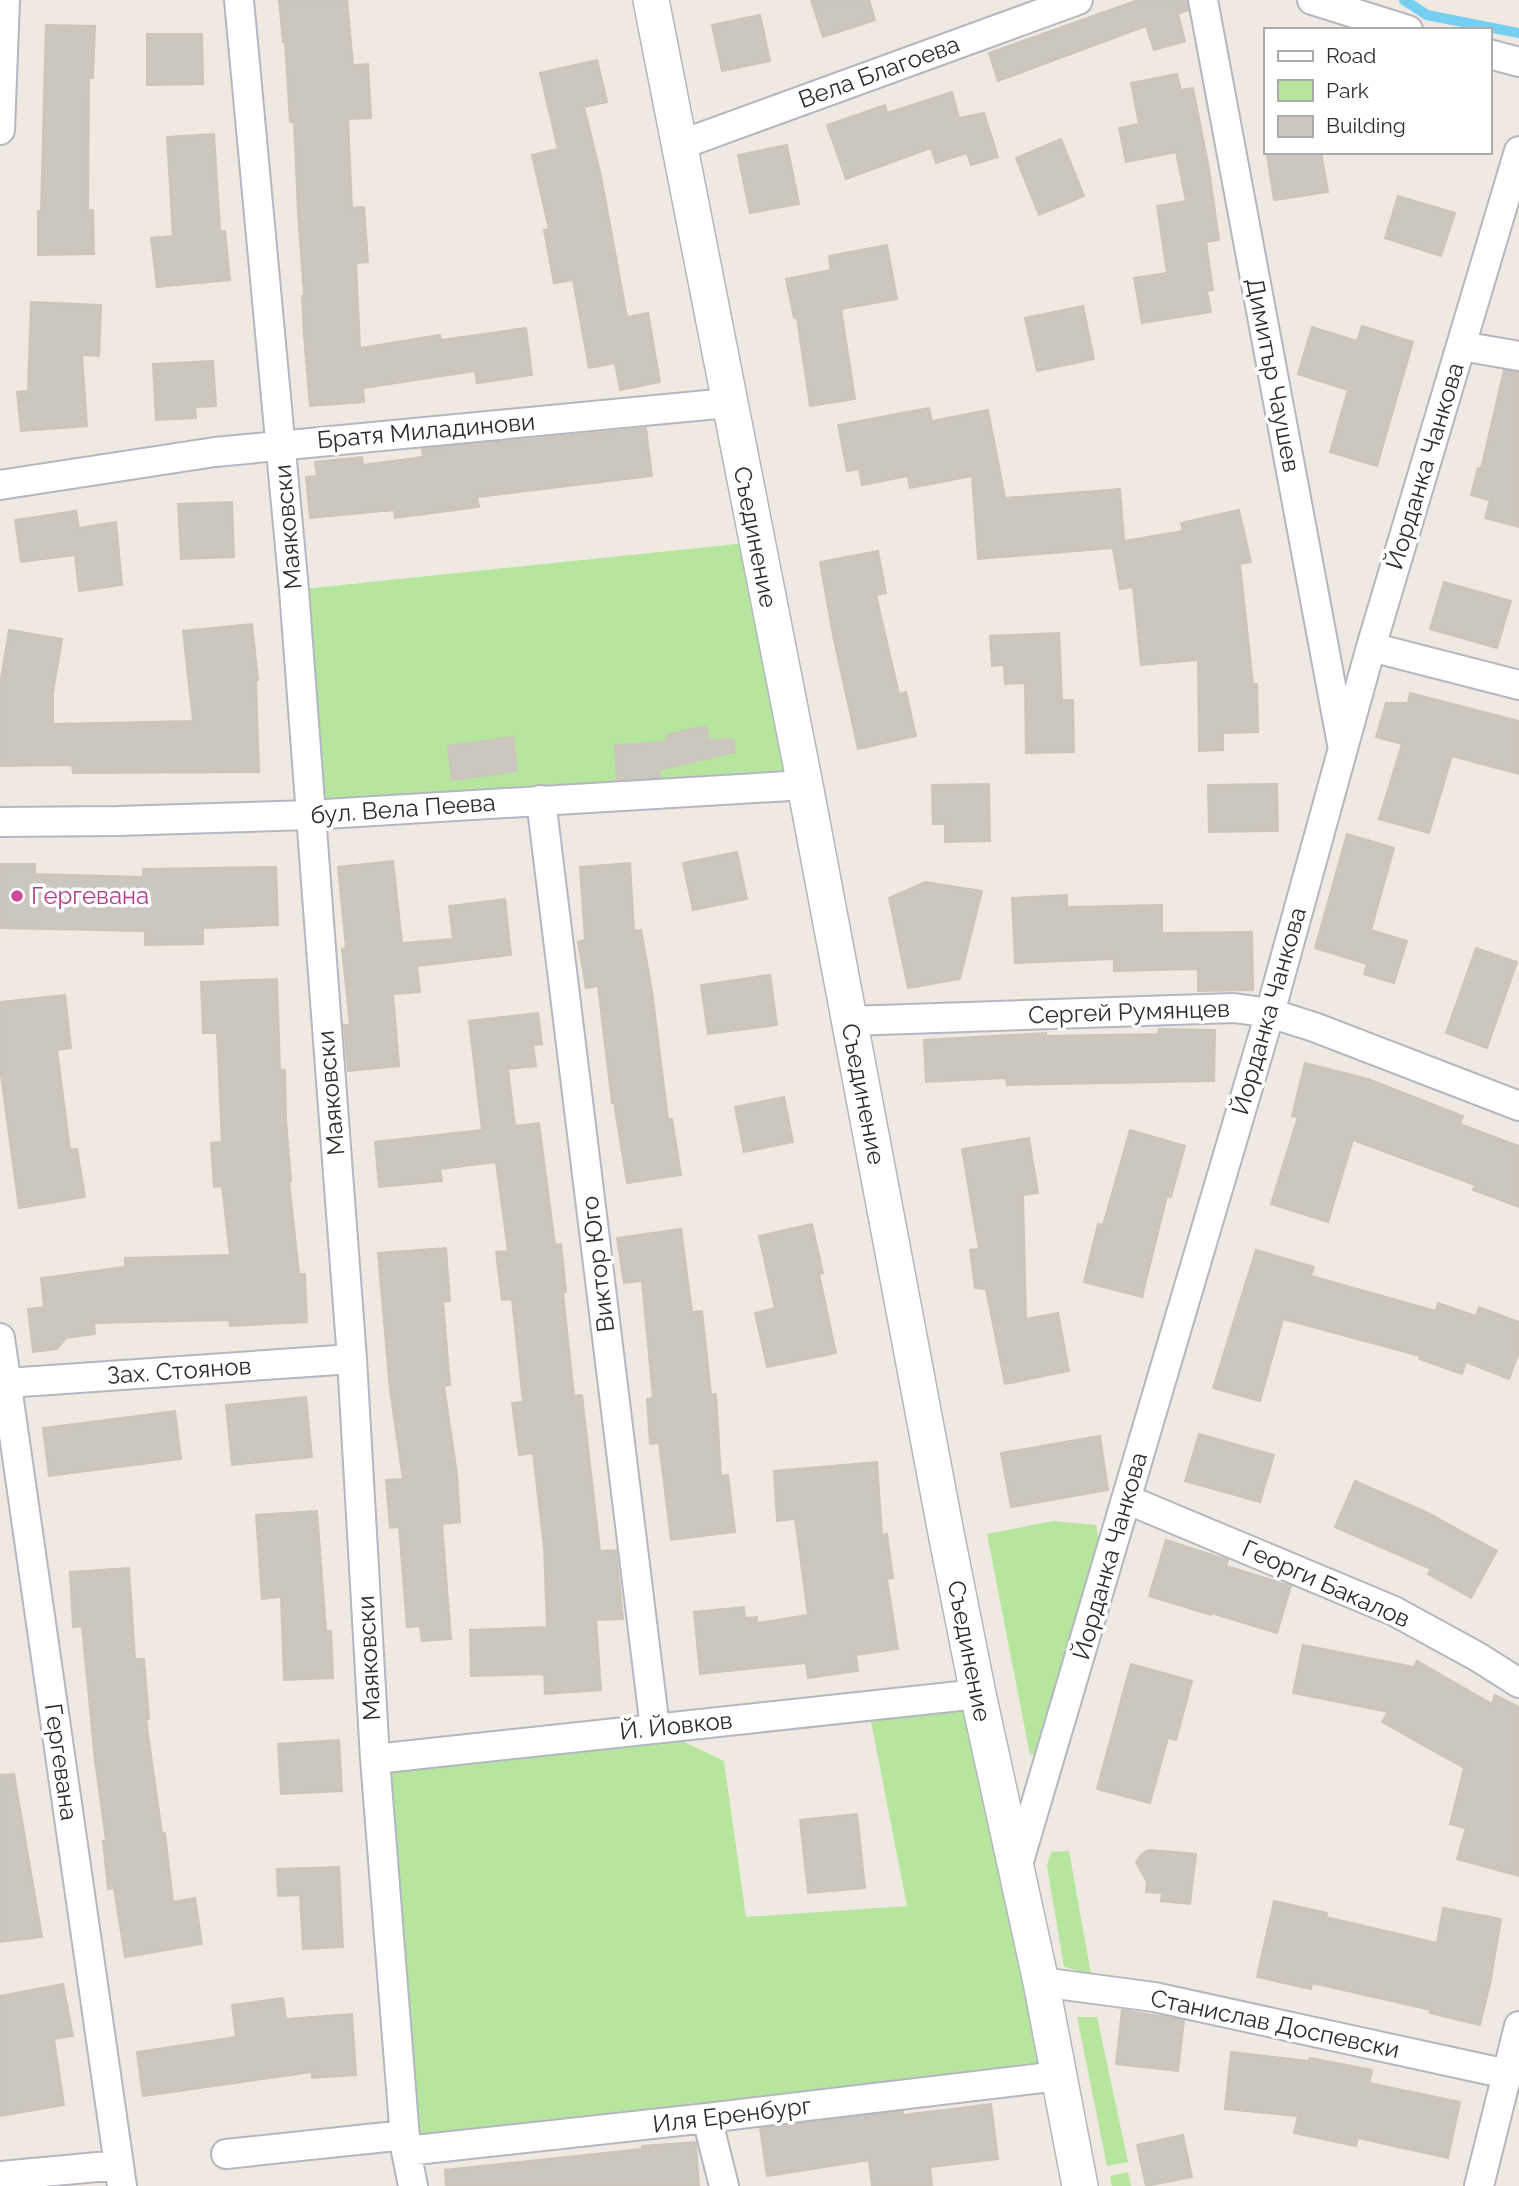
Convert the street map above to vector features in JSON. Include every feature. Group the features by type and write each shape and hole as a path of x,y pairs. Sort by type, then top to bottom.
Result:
{"street":[{"path":"0,130 5,0"},
{"name":"Маяковски","path":"239,0 294,590 352,1359 374,1759 405,2143 413,2186"},
{"name":"Съединение","path":"651,0 805,785 978,1694 1041,1982 1080,2186"},
{"name":"Вела Благоева","path":"680,145 1078,0"},
{"name":"Димитър Чаушев","path":"1203,0 1343,750"},
{"path":"1312,0 1402,28"},
{"path":"1491,55 1519,62"},
{"name":"Йорданка Чанкова","path":"1016,1871 1270,1013 1371,647 1519,151"},
{"path":"1461,346 1519,356"},
{"name":"Братя Миладинови","path":"0,485 215,452 729,403"},
{"path":"1371,647 1519,685"},
{"name":"бул. Вела Пеева","path":"0,822 309,815 805,785"},
{"name":"Виктор Юго","path":"541,800 655,1728"},
{"name":"Сергей Румянцев","path":"849,1021 1234,1008 1270,1013 1314,1027 1519,1106"},
{"name":"Гергевана","path":"0,1338 120,2175"},
{"name":"Зах. Стоянов","path":"6,1383 352,1359"},
{"name":"Георги Бакалов","path":"1126,1499 1394,1611 1519,1683"},
{"name":"Й. Йовков","path":"374,1759 978,1694"},
{"name":"Станислав Доспевски","path":"1041,1982 1154,1997 1507,2074"},
{"path":"1479,2186 1519,2026"},
{"name":"Иля Еренбург","path":"226,2154 405,2143 707,2118 1058,2076"},
{"path":"707,2118 724,2186"},
{"path":"0,2176 120,2175"}],"green space":[{"path":"756,542 805,785 345,813 307,791 294,590"},
{"path":"1053,1521 1096,1525 1099,1540 1043,1753 1030,1755 987,1534"},
{"path":"978,1694 1058,2076 406,2151 375,1759 655,1728 724,1761 746,1917 907,1906 868,1706"},
{"path":"1069,1851 1091,1974 1064,1967 1047,1866 1051,1852"},
{"path":"1077,2017 1097,2017 1128,2162 1107,2166"},
{"path":"1128,2172 1131,2186 1112,2186 1110,2176"}],"building":[{"path":"279,0 347,0 353,65 368,64 371,118 348,119 352,208 364,207 368,262 356,263 360,348 440,335 441,340 526,328 532,375 477,383 475,371 363,388 364,402 310,406 294,122 290,122 285,42"},
{"path":"811,0 869,0 875,20 823,37"},
{"path":"1138,0 1187,0 1188,10 1178,14 1185,41 1154,50 1146,26 998,81 989,53"},
{"path":"760,15 770,61 722,71 712,25"},
{"path":"46,25 95,26 93,78 89,78 88,210 93,210 94,254 38,255"},
{"path":"147,34 202,34 203,84 147,85"},
{"path":"597,60 607,102 584,107 601,176 627,317 648,313 660,382 620,390 615,363 589,368 573,280 554,283 544,230 549,229 532,155 558,149 540,73"},
{"path":"1177,74 1181,90 1193,88 1209,169 1219,240 1206,242 1213,290 1207,291 1211,312 1142,323 1134,278 1167,273 1157,206 1186,201 1176,152 1126,162 1119,128 1139,124 1131,83"},
{"path":"952,92 959,118 984,113 998,157 971,165 967,153 936,163 931,148 846,179 827,125 885,105 887,113"},
{"path":"214,134 220,231 225,231 230,280 157,287 151,238 173,236 167,137"},
{"path":"1061,139 1084,196 1039,215 1016,158"},
{"path":"787,145 799,204 750,213 738,155"},
{"path":"1321,154 1328,192 1274,200 1267,155"},
{"path":"1398,196 1455,213 1441,256 1385,238"},
{"path":"887,245 897,299 841,309 855,399 810,406 797,318 794,318 786,279 831,270 829,256"},
{"path":"31,302 101,305 99,356 82,355 87,426 21,431 17,392 28,391"},
{"path":"1083,306 1094,359 1037,371 1025,318"},
{"path":"1362,326 1413,342 1377,466 1330,452 1348,390 1298,374 1312,327 1357,341"},
{"path":"213,361 216,406 195,407 196,418 156,420 153,364"},
{"path":"1504,370 1519,372 1519,527 1485,518 1490,500 1471,495 1478,468 1481,469"},
{"path":"929,408 932,421 988,410 1005,498 1120,489 1124,541 1183,531 1181,523 1239,510 1251,562 1240,564 1253,684 1257,684 1258,732 1223,733 1223,750 1199,751 1198,660 1141,665 1133,587 1120,589 1113,548 978,559 972,476 910,488 908,476 862,485 859,469 847,471 838,425"},
{"path":"646,428 652,476 477,497 479,507 395,518 394,510 310,518 306,477 317,476 315,462 362,457 363,465 423,457 422,449"},
{"path":"232,502 234,557 181,559 178,504"},
{"path":"76,511 79,528 116,522 122,585 79,591 75,555 21,562 15,520"},
{"path":"878,551 886,593 876,595 899,694 906,692 916,736 858,749 820,562"},
{"path":"1444,582 1511,601 1497,648 1430,629"},
{"path":"252,624 258,680 259,772 73,773 72,765 0,766 0,685 9,630 62,639 53,692 53,724 193,721 183,631"},
{"path":"1059,633 1062,700 1073,700 1074,752 1026,753 1025,683 1005,684 1004,665 992,666 990,636"},
{"path":"1410,693 1519,721 1519,774 1452,756 1429,833 1379,819 1402,744 1376,737 1386,703 1408,703"},
{"path":"706,726 709,740 733,739 735,752 659,770 660,777 617,780 615,745 668,742 666,735"},
{"path":"513,737 517,771 452,780 448,746"},
{"path":"989,784 990,841 945,842 945,824 933,824 932,785"},
{"path":"1277,784 1278,831 1209,832 1208,785"},
{"path":"1347,834 1394,848 1371,930 1407,941 1394,983 1364,974 1367,964 1315,948"},
{"path":"737,852 747,899 693,910 683,863"},
{"path":"393,861 402,943 453,939 449,906 505,899 511,955 417,966 420,992 393,994 399,1066 348,1071 344,1025 350,1025 342,949 346,948 338,867"},
{"path":"630,863 634,931 641,930 652,991 668,1119 672,1119 681,1175 627,1183 614,1102 612,1103 598,986 586,988 578,942 585,940 580,867"},
{"path":"0,864 35,864 35,874 143,877 143,869 276,867 278,925 203,928 203,944 145,945 145,931 0,928"},
{"path":"925,882 982,891 960,979 908,988 889,898"},
{"path":"1067,895 1067,907 1162,905 1162,933 1252,932 1253,990 1198,991 1198,969 1114,971 1114,959 1015,963 1012,898"},
{"path":"1476,948 1517,962 1487,1048 1446,1033"},
{"path":"770,975 777,1025 708,1034 701,985"},
{"path":"277,979 280,1070 285,1070 289,1181 299,1274 305,1274 307,1322 230,1326 229,1320 94,1323 95,1334 66,1338 57,1349 33,1352 28,1309 44,1307 41,1278 125,1267 125,1258 230,1255 222,1186 214,1187 211,1143 222,1142 217,1033 203,1033 201,982"},
{"path":"65,995 71,1048 57,1050 70,1150 77,1149 85,1197 19,1208 0,1068 0,1002"},
{"path":"538,1013 542,1044 533,1045 536,1066 508,1069 515,1126 539,1123 555,1245 561,1244 566,1292 563,1293 574,1396 582,1395 600,1551 616,1550 623,1619 596,1620 601,1690 545,1694 544,1674 471,1676 470,1630 547,1627 544,1548 533,1453 519,1455 512,1403 523,1402 512,1299 502,1300 496,1252 508,1251 496,1162 440,1169 442,1181 379,1187 375,1142 482,1130 469,1021"},
{"path":"1159,1029 1215,1030 1214,1081 1007,1085 1006,1078 926,1082 924,1040 1046,1033 1046,1036 1158,1034"},
{"path":"1305,1063 1368,1079 1463,1116 1460,1124 1519,1146 1519,1207 1473,1190 1475,1185 1353,1140 1328,1222 1271,1204 1298,1117 1292,1116"},
{"path":"784,1097 793,1142 744,1152 735,1107"},
{"path":"1130,1130 1185,1146 1171,1197 1167,1196 1142,1297 1084,1282 1098,1224 1103,1225"},
{"path":"1029,1138 1038,1193 1023,1195 1026,1319 1058,1313 1069,1371 1005,1384 986,1289 975,1288 970,1250 979,1249 962,1149"},
{"path":"812,1224 823,1273 819,1274 836,1353 767,1367 755,1313 775,1308 759,1236"},
{"path":"681,1229 692,1312 702,1311 711,1394 716,1394 721,1476 728,1475 735,1532 671,1540 659,1443 650,1444 647,1399 653,1398 642,1281 624,1283 617,1238"},
{"path":"446,1248 450,1301 443,1302 450,1385 444,1386 457,1474 460,1522 442,1524 451,1639 422,1641 420,1626 407,1627 399,1527 390,1528 386,1480 403,1479 390,1390 378,1253"},
{"path":"1256,1250 1314,1267 1311,1276 1436,1311 1438,1303 1476,1316 1479,1307 1519,1322 1519,1352 1509,1379 1466,1362 1462,1374 1419,1359 1420,1356 1283,1319 1260,1401 1213,1388"},
{"path":"306,1397 312,1457 232,1465 226,1405"},
{"path":"175,1411 181,1459 49,1476 43,1428"},
{"path":"1199,1434 1274,1455 1260,1502 1185,1481"},
{"path":"1100,1436 1108,1490 1011,1507 1001,1453"},
{"path":"877,1462 882,1535 887,1534 893,1578 887,1579 898,1649 856,1655 858,1671 808,1678 806,1663 700,1674 694,1612 744,1607 745,1618 757,1617 757,1623 808,1615 795,1519 777,1521 774,1471"},
{"path":"1355,1481 1428,1513 1497,1551 1471,1598 1428,1574 1431,1569 1335,1527"},
{"path":"317,1511 326,1631 331,1631 333,1678 284,1680 281,1597 262,1599 256,1515"},
{"path":"1166,1540 1228,1560 1226,1566 1291,1586 1277,1633 1149,1596"},
{"path":"129,1568 135,1659 144,1659 149,1719 146,1720 162,1833 165,1833 173,1902 195,1898 202,1944 125,1957 114,1888 108,1889 103,1841 106,1840 95,1761 82,1626 73,1627 70,1572"},
{"path":"1303,1645 1414,1667 1417,1661 1492,1704 1495,1695 1519,1707 1519,1876 1457,1859 1466,1828 1450,1824 1464,1768 1382,1722 1388,1712 1293,1693"},
{"path":"1131,1664 1192,1681 1176,1740 1168,1738 1150,1803 1097,1789"},
{"path":"339,1740 342,1791 281,1794 278,1744"},
{"path":"14,1774 42,1937 0,1942 0,1775"},
{"path":"857,1814 865,1888 808,1893 800,1820"},
{"path":"1149,1850 1196,1854 1190,1904 1161,1901 1162,1893 1146,1892 1147,1882 1136,1862"},
{"path":"339,1867 343,1947 303,1949 300,1895 278,1896 277,1869"},
{"path":"1274,1901 1327,1913 1326,1917 1437,1943 1443,1908 1501,1919 1480,2025 1430,2013 1431,2010 1312,1983 1311,1989 1257,1977"},
{"path":"63,1984 73,2036 54,2039 64,2105 0,2116 0,1996"},
{"path":"283,1998 286,2019 352,2014 356,2075 312,2078 312,2072 143,2096 137,2052 236,2037 232,2005"},
{"path":"1122,2010 1184,2020 1178,2071 1116,2064"},
{"path":"1231,2052 1309,2061 1310,2058 1372,2070 1369,2083 1460,2102 1448,2158 1358,2138 1356,2146 1294,2133 1298,2116 1225,2109"},
{"path":"991,2104 998,2159 930,2167 932,2186 872,2186 869,2160 767,2176 760,2128 903,2111 903,2115"},
{"path":"1183,2135 1192,2177 1146,2186 1137,2145"},
{"path":"696,2142 699,2186 446,2186 445,2170"}],"waterway":[{"path":"1404,0 1427,15 1519,33"}],"place":[{"name":"Гергевана","path":"17,896"}]}
